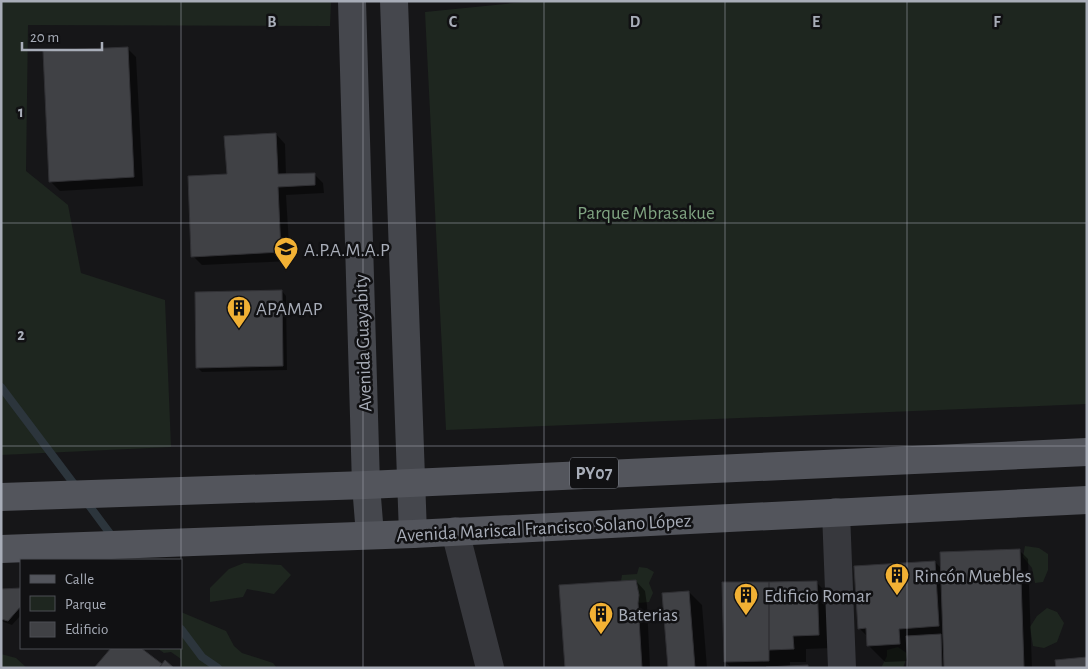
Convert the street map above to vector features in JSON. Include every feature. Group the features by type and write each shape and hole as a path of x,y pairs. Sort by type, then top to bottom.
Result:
{"main road":[{"name":"PY07","path":"1,497 366,485 1087,452"},
{"name":"Avenida Mariscal Francisco Solano López","path":"1,549 413,534 1087,500"}],"street":[{"name":"Avenida Guayabity","path":"352,1 366,485 370,535"},
{"path":"394,1 413,534"},
{"path":"836,512 842,668"},
{"path":"455,531 490,668"}],"green space":[{"path":"1,1 331,1 330,26 28,25 26,171 68,205 81,273 165,300 171,447 1,455"},
{"name":"Parque Mbrasakue","path":"534,1 1087,1 1087,404 446,430 425,12"},
{"path":"1025,546 1039,548 1048,554 1048,570 1043,582 1035,583 1032,568 1023,557"},
{"path":"244,563 281,565 291,575 274,594 247,589 243,597 210,602 210,588 229,569"},
{"path":"639,567 647,568 654,572 649,583 653,593 649,602 638,603 621,581 622,575 637,574"},
{"path":"1047,608 1057,612 1064,623 1057,642 1044,648 1033,646 1030,627 1037,616"},
{"path":"182,612 226,631 234,646 242,653 273,663 277,668 181,668 181,659 171,652 164,653 158,649 182,649"},
{"path":"898,647 908,654 903,668 881,668 887,656 887,650"},
{"path":"1,654 16,658 27,668 1,668"}],"building":[{"path":"128,47 134,177 49,182 43,51"},
{"path":"276,133 278,174 315,173 315,185 278,187 281,252 191,257 188,176 227,174 224,136"},
{"name":"APAMAP","path":"282,290 283,366 196,368 195,292"},
{"path":"1020,549 1024,668 944,668 940,552"},
{"name":"Rincón Muebles","path":"935,561 939,626 899,629 900,644 867,646 866,628 858,629 854,566"},
{"name":"Baterias","path":"636,580 639,595 642,668 565,668 559,585"},
{"path":"817,581 819,635 793,636 794,649 769,650 769,582"},
{"name":"Edificio Romar","path":"722,582 769,582 769,661 724,662"},
{"path":"20,588 20,607 8,621 1,619 1,589"},
{"path":"689,591 695,668 668,668 662,593"},
{"path":"941,634 942,668 908,668 906,636"},
{"path":"110,649 142,649 162,664 159,668 94,668"},
{"path":"1087,657 1087,668 1056,668 1055,660"},
{"path":"165,660 174,668 159,668"},
{"path":"808,665 808,668 766,668 766,667"}],"waterway":[{"path":"1,387 77,488"},
{"path":"85,500 114,539"},
{"path":"182,630 202,657 218,668"}],"place":[{"name":"A.P.A.M.A.P","path":"286,270"},
{"name":"APAMAP","path":"239,329"},
{"name":"Rincón Muebles","path":"897,596"},
{"name":"Edificio Romar","path":"746,616"},
{"name":"Baterias","path":"601,635"}]}
